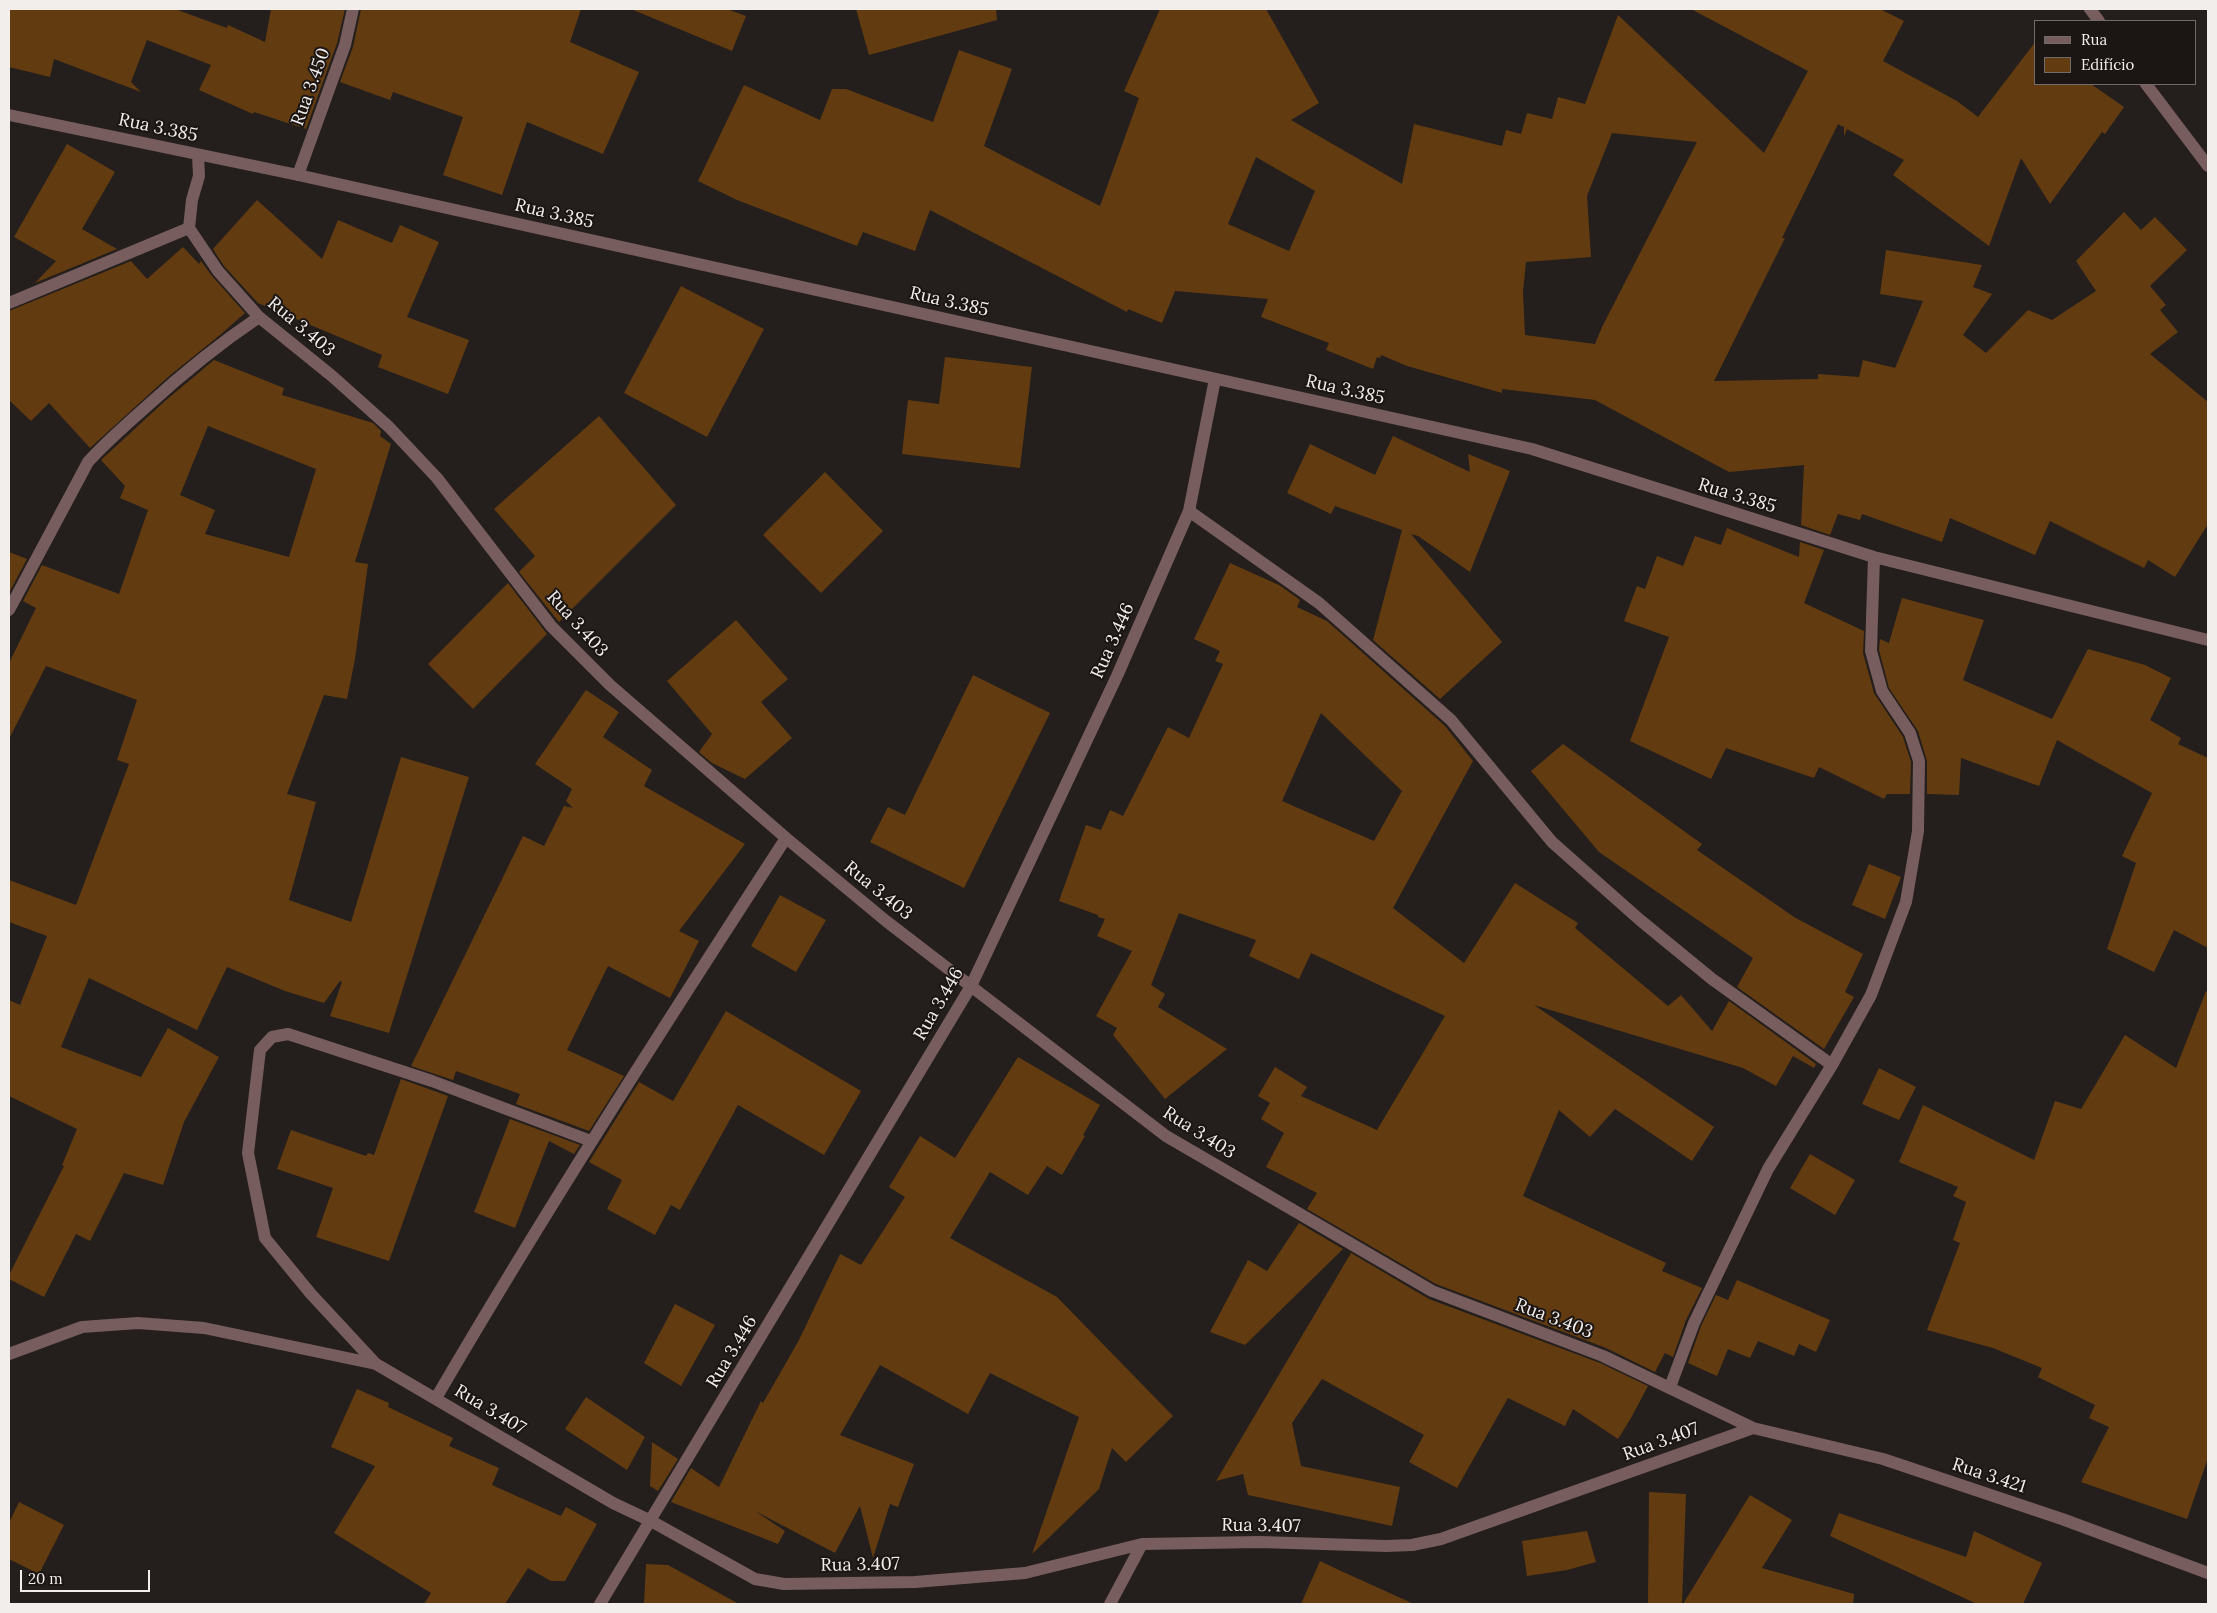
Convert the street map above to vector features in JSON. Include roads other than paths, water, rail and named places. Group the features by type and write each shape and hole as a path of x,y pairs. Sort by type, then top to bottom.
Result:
{"street":[{"name":"Rua 3.450","path":"298,175 345,45 353,9"},
{"path":"2090,9 2098,20"},
{"path":"2147,85 2208,166"},
{"name":"Rua 3.385","path":"9,115 298,175 1532,449 1874,557 2208,640"},
{"path":"9,303 189,228 192,200 199,176 198,155"},
{"name":"Rua 3.403","path":"189,228 218,271 259,317 332,376 389,427 437,478 552,626 610,685 786,838 886,921 1166,1136 1432,1291 1587,1350 1670,1386 1754,1428"},
{"path":"9,610 88,462 105,442 225,340 259,317"},
{"name":"Rua 3.446","path":"600,1604 971,986 1117,676 1188,511 1215,379"},
{"path":"1188,511 1319,603 1450,720 1552,842 1640,920 1712,979 1832,1065"},
{"path":"1670,1386 1694,1323 1768,1169 1832,1065 1871,995 1906,902 1918,832 1920,760 1910,733 1882,691 1871,652 1874,557"},
{"path":"436,1398 499,1291 591,1142 786,838"},
{"path":"376,1364 311,1294 265,1238 248,1153 260,1050 272,1038 288,1034 423,1078 591,1142"},
{"name":"Rua 3.407","path":"9,1354 82,1327 138,1322 204,1328 376,1364 614,1503 651,1521 755,1579 784,1584 915,1582 1025,1573 1142,1544 1260,1542 1386,1546 1412,1545 1441,1539 1754,1428"},
{"name":"Rua 3.421","path":"1754,1428 1883,1459 2062,1518 2208,1573"},
{"path":"1110,1604 1142,1544"}]}
